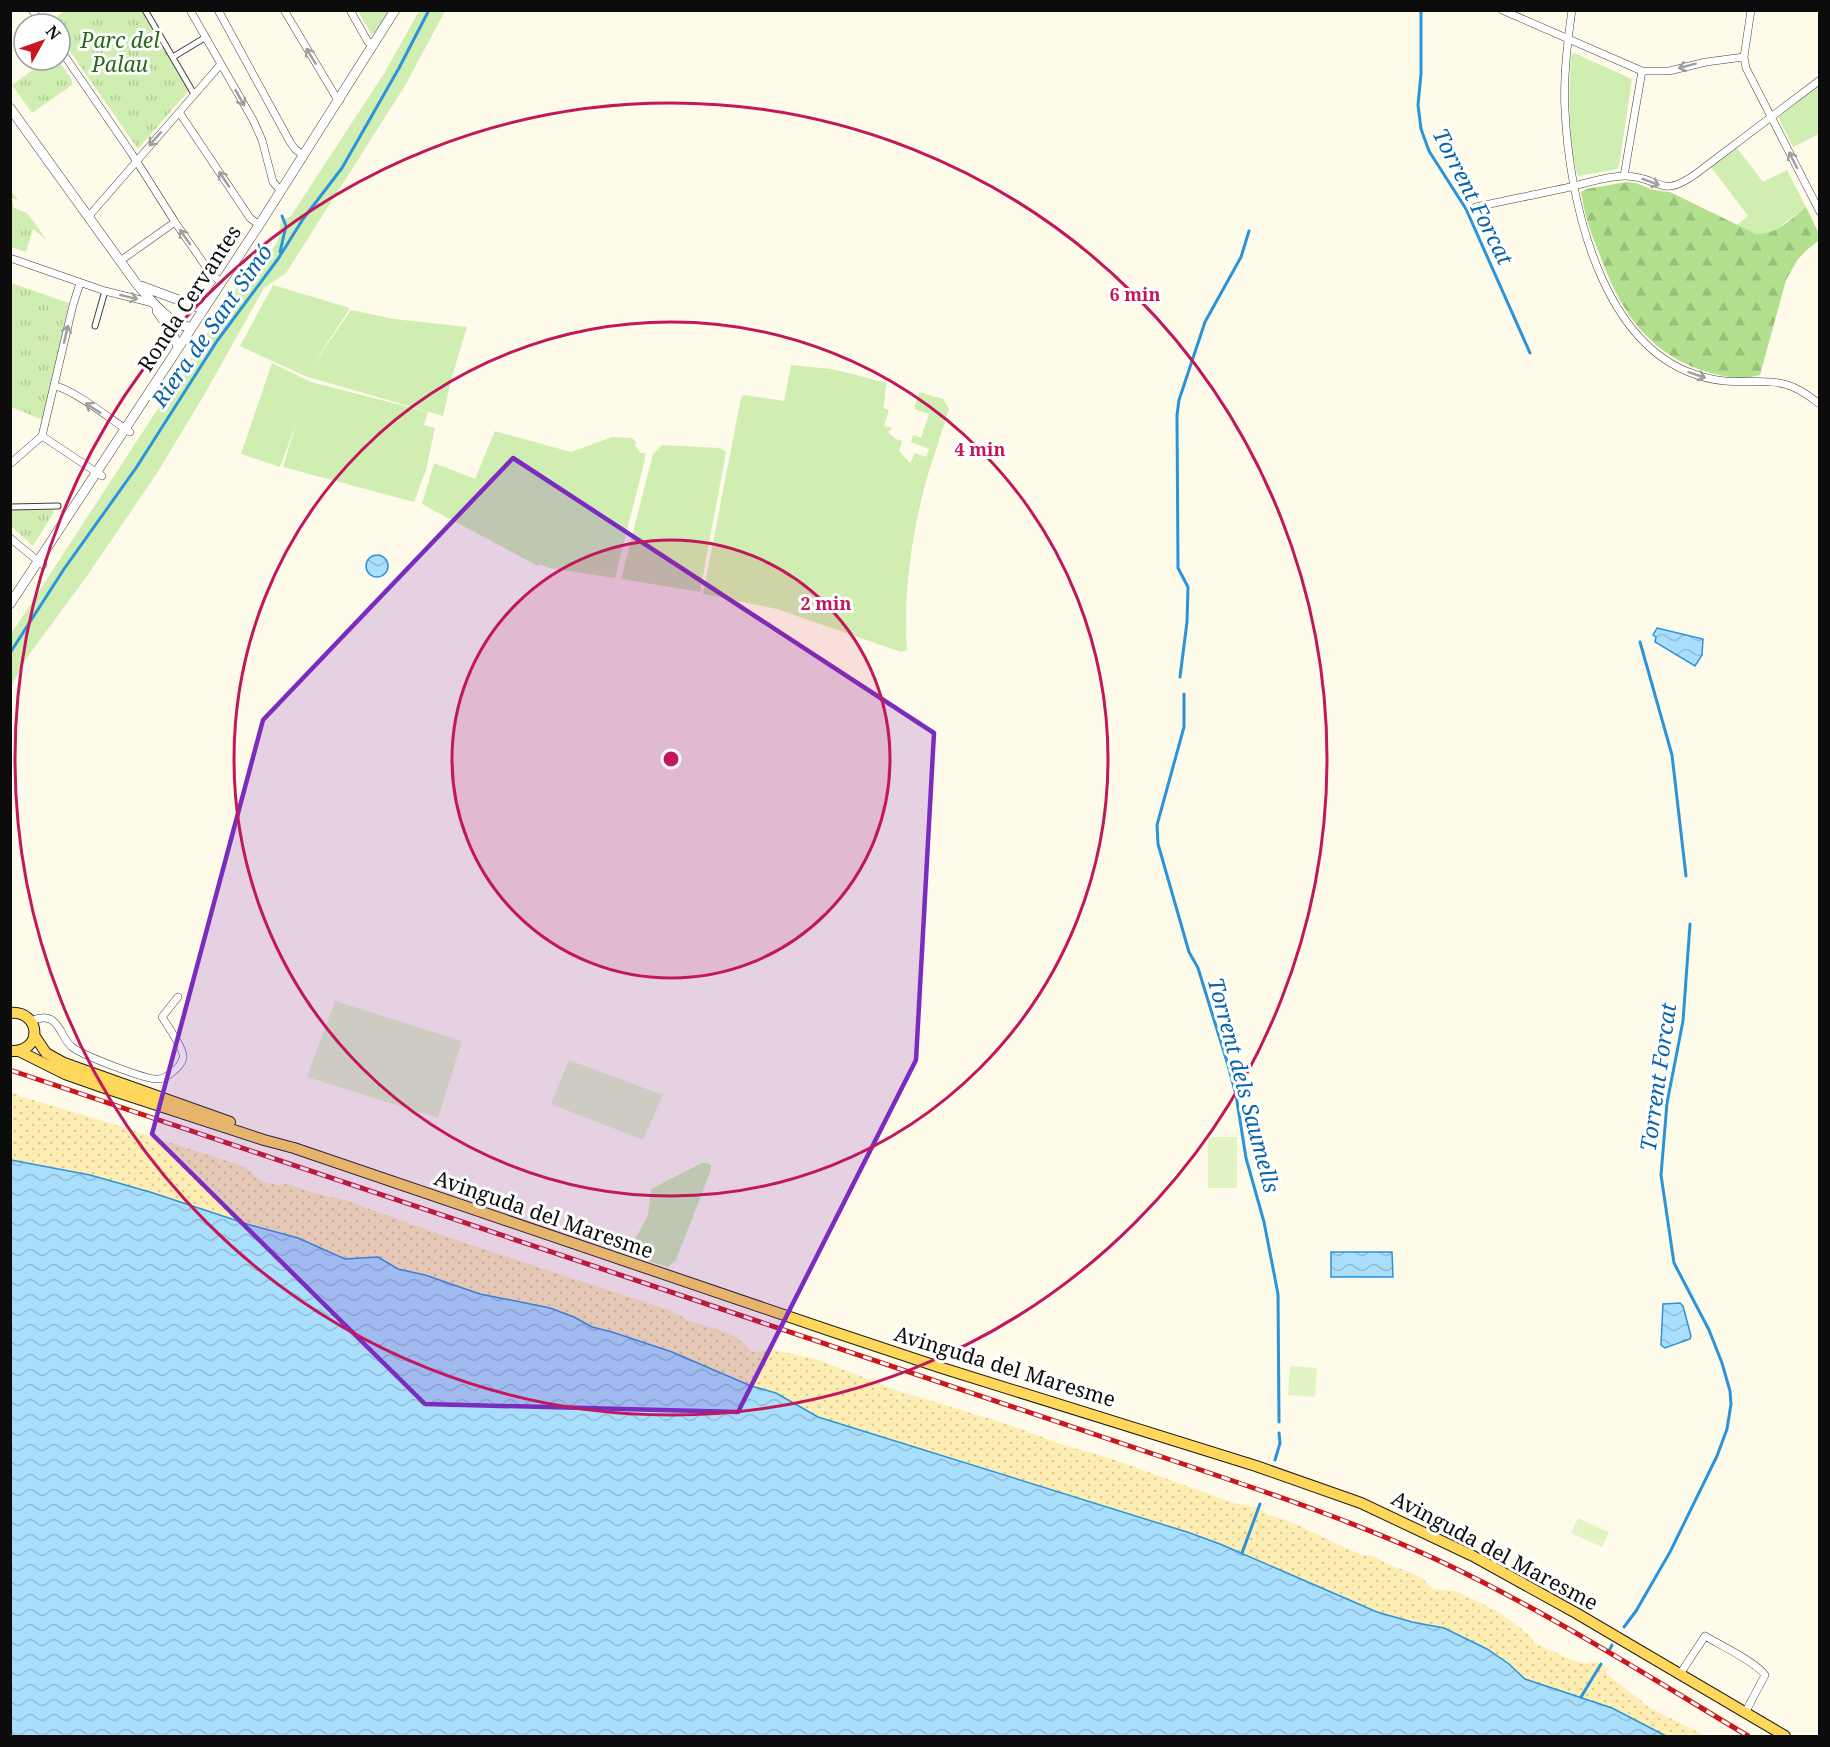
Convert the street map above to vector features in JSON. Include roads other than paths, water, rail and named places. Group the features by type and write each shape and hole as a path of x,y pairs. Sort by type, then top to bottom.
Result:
{"main road":[{"path":"12,1011 27,1016 31,1021 34,1035 29,1046 15,1051"},
{"name":"Avinguda del Maresme","path":"34,1035 42,1048 53,1058 88,1073 164,1098 294,1148"},
{"name":"Avinguda del Maresme","path":"15,1051 65,1074 102,1087 294,1148 820,1328 1320,1488 1400,1520 1473,1556 1680,1674 1785,1737"}],"street":[{"path":"145,10 194,93"},
{"path":"190,10 262,140 273,182 280,190"},
{"path":"218,10 290,142 303,156"},
{"path":"284,10 336,97 340,100"},
{"path":"350,10 368,42 373,44"},
{"name":"Ronda Cervantes","path":"10,604 41,563 128,430 178,347 340,100 395,10"},
{"path":"1502,10 1642,71 1669,71 1706,62 1744,57"},
{"path":"1572,10 1566,52 1565,110 1574,186 1584,227 1606,286 1618,309 1646,346 1685,370 1707,378 1726,381 1783,383 1796,388 1820,404"},
{"path":"1750,10 1744,57 1746,68 1820,212"},
{"path":"173,57 206,37"},
{"path":"89,216 221,64"},
{"path":"72,68 136,161 174,222 213,277 221,282"},
{"path":"1624,176 1642,71"},
{"path":"1476,207 1624,176 1662,186 1677,186 1820,80"},
{"path":"10,108 136,283 153,303 173,334 178,347"},
{"path":"179,112 250,218 259,225"},
{"path":"120,261 174,222"},
{"path":"10,258 105,291 153,303 185,328 192,327"},
{"path":"10,464 42,436 80,283"},
{"path":"136,283 148,290 203,309"},
{"path":"95,326 105,291"},
{"path":"55,386 69,392 128,430"},
{"path":"42,436 99,474"},
{"path":"10,507 58,506"},
{"path":"10,538 41,563"},
{"path":"31,1021 40,1018 51,1019 67,1042 78,1052 145,1077 158,1079 175,1069 183,1056 162,1017 178,997"},
{"path":"1680,1674 1705,1636 1763,1671 1766,1676 1745,1713"}],"water":[{"path":"377,555 385,558 388,566 385,574 377,577 369,574 366,566 369,558"},
{"path":"1657,628 1703,639 1702,655 1695,666 1655,642 1656,637 1653,635"},
{"path":"11,1160 90,1175 150,1192 250,1225 298,1238 345,1259 378,1257 398,1269 425,1275 480,1294 550,1308 592,1327 672,1352 751,1386 776,1393 818,1417 1187,1532 1377,1612 1444,1628 1487,1649 1509,1664 1525,1679 1612,1708 1666,1736 11,1736"},
{"path":"1331,1252 1392,1252 1393,1277 1331,1277"},
{"path":"1680,1303 1683,1306 1690,1339 1665,1348 1661,1345 1663,1304"}],"waterway":[{"name":"Riera de Sant Simó","path":"10,653 64,569 136,468 217,341 342,168 429,10"},
{"name":"Torrent Forcat","path":"1421,10 1421,74 1418,105 1421,129 1429,151 1466,209 1530,353"},
{"path":"280,252 286,226 282,216"},
{"name":"Torrent dels Saumells","path":"1180,677 1187,622 1188,587 1178,568 1177,415 1179,400 1205,322 1241,257 1249,231"},
{"name":"Torrent Forcat","path":"1640,642 1672,755 1686,876"},
{"name":"Torrent dels Saumells","path":"1184,694 1184,727 1157,825 1158,844 1189,952 1198,968 1228,1065 1236,1095 1246,1158 1264,1222 1278,1294 1279,1422"},
{"name":"Torrent Forcat","path":"1624,1627 1636,1611 1670,1552 1717,1456 1727,1429 1731,1404 1730,1391 1722,1363 1709,1330 1674,1263 1661,1175 1667,1103 1683,1021 1690,924"},
{"name":"Torrent dels Saumells","path":"1275,1460 1280,1443 1279,1433"},
{"path":"1242,1553 1260,1504"},
{"name":"Torrent Forcat","path":"1610,1649 1612,1645"},
{"name":"Torrent Forcat","path":"1581,1697 1601,1664"}],"railway":[{"path":"10,1070 1221,1477 1350,1523 1483,1582 1598,1646 1748,1736"}],"park label":[{"name":"Parc del Palau","path":"120,52"}]}
